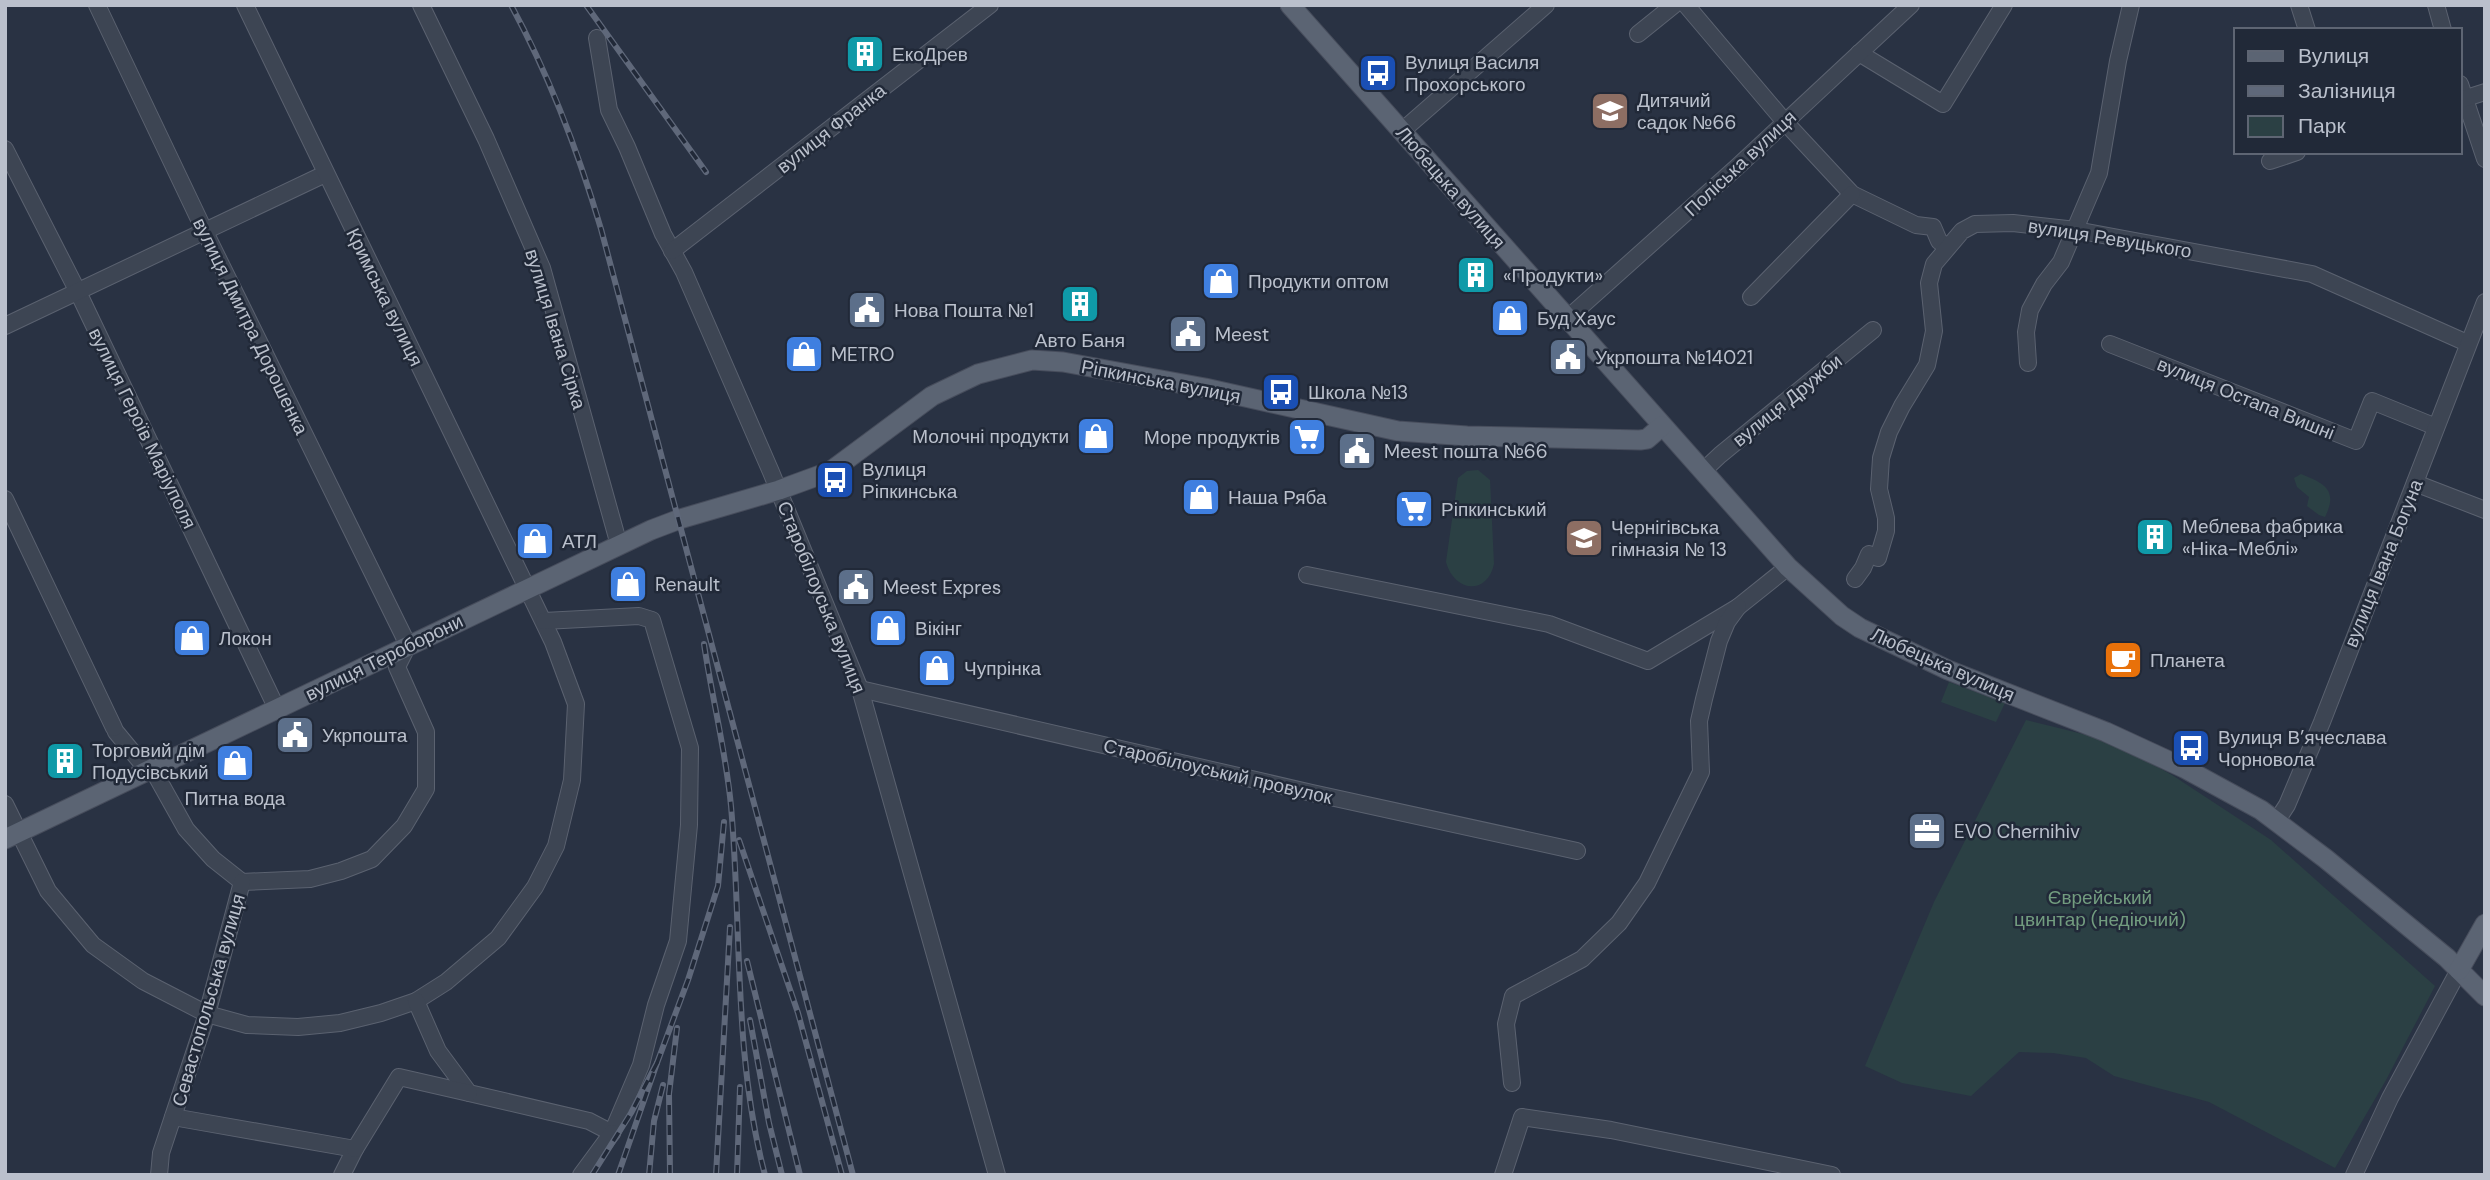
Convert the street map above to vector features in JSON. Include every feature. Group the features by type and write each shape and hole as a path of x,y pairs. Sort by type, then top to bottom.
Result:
{"main road":[{"name":"Любецька вулиця","path":"1290,5 1788,567 1842,616 1860,628 1948,670 2106,732 2184,768 2261,810 2326,859 2459,970 2485,996"},
{"name":"Ріпкинська вулиця","path":"690,516 779,490 831,471 909,411 956,383 1032,360 1063,362 1141,376 1363,424 1432,435 1640,440 1647,439 1662,426"},
{"name":"вулиця Тероборони","path":"12,836 528,587 690,516"},
{"path":"2459,970 2485,924"}],"street":[{"name":"вулиця Дмитра Дорошенка","path":"97,5 408,645"},
{"name":"Кримська вулиця","path":"5,804 12,836 48,891 93,945 144,981 207,1014 247,1025 298,1027 340,1023 416,1001 446,982 498,937 536,887 556,846 572,780 576,704 528,587 245,5"},
{"name":"вулиця Івана Сірка","path":"421,5 486,139 542,268 619,545"},
{"name":"вулиця Франка","path":"672,251 990,5"},
{"path":"1402,131 1545,5"},
{"path":"1638,34 1674,5"},
{"path":"1686,5 1785,122 1852,194 1916,225 1933,227 1943,244"},
{"name":"Поліська вулиця","path":"1568,318 1911,5"},
{"path":"1859,53 1943,104 2004,5"},
{"path":"2028,363 2026,332 2030,310 2043,284 2061,262 2099,173 2118,61 2131,5"},
{"path":"2299,5 2306,28"},
{"path":"2436,5 2442,28"},
{"name":"Старобілоуська вулиця","path":"597,38 608,110 627,147 663,234 684,272 779,490 860,689 997,1175"},
{"path":"2485,92 2462,94 2485,159"},
{"name":"вулиця Героїв Маріуполя","path":"5,149 78,292 277,709"},
{"path":"2270,161 2291,154"},
{"path":"5,326 325,174"},
{"path":"1751,297 1852,194"},
{"name":"вулиця Ревуцького","path":"1855,579 1873,556 1886,531 1886,517 1879,489 1881,458 1889,432 1927,365 1934,331 1929,283 1934,264 1943,244 1975,224 2012,223 2076,230 2312,274 2468,343"},
{"name":"вулиця Івана Богуна","path":"2276,822 2287,805 2318,732 2485,302"},
{"name":"вулиця Дружби","path":"1703,471 1873,330"},
{"name":"вулиця Остапа Вишні","path":"2110,344 2356,441 2372,401 2436,427"},
{"path":"2415,483 2485,510"},
{"path":"5,499 115,730 140,761 153,770 186,829 212,859 243,883 310,878 341,871 372,859 404,826 426,789 426,732 397,667 408,645"},
{"path":"1307,575 1549,624 1648,661 1738,607 1788,567"},
{"path":"1512,1083 1506,1024 1513,996 1583,959 1619,923 1647,883 1701,772 1699,721 1719,641 1727,622 1738,607"},
{"path":"544,621 639,616 652,620 690,748 690,825 678,941 656,1005 641,1065 612,1133 581,1175"},
{"name":"Старобілоуський провулок","path":"860,689 1577,851"},
{"name":"Севастопольська вулиця","path":"159,1175 161,1153 207,1014 243,883"},
{"path":"2354,1175 2390,1098 2459,970"},
{"path":"416,1001 438,1051 469,1093"},
{"path":"342,1175 399,1077 589,1121 612,1133"},
{"name":"Севастопольська вулиця","path":"173,1117 355,1149"},
{"path":"1503,1175 1522,1117 1611,1130 1832,1175"}],"green space":[{"path":"1478,470 1490,480 1494,564 1485,581 1470,586 1456,579 1446,562 1458,478 1467,471"},
{"path":"2301,474 2322,484 2329,493 2329,507 2325,517 2307,506 2309,497 2297,487 2294,478"},
{"path":"1949,682 2005,703 1996,722 1941,702"},
{"name":"Єврейський цвинтар (недіючий)","path":"2026,720 2095,737 2172,775 2271,840 2435,986 2386,1080 2335,1168 2209,1102 2114,1076 2086,1058 2019,1052 1971,1096 1902,1083 1865,1066 1934,902"}],"railway":[{"path":"511,5 562,115 601,229 853,1175"},
{"path":"586,5 706,172"},
{"path":"704,644 729,786 743,1038 755,1130 765,1175"},
{"path":"657,1063 688,980 718,886 724,822"},
{"path":"739,840 798,1013 842,1175"},
{"path":"716,1175 730,927"},
{"path":"747,961 800,1175"},
{"path":"750,1020 769,1123 782,1175"},
{"path":"670,1175 669,1094 677,1028"},
{"path":"592,1175 631,1113 657,1063 618,1175"},
{"path":"649,1175 654,1121 663,1085"},
{"path":"737,1175 740,1087"}],"place":[{"name":"ЕкоДрев","path":"865,54"},
{"name":"Вулиця Василя Прохорського","path":"1378,73"},
{"name":"Дитячий садок №66","path":"1610,111"},
{"name":"«Продукти»","path":"1476,275"},
{"name":"Продукти оптом","path":"1221,281"},
{"name":"Авто Баня","path":"1080,304"},
{"name":"Нова Пошта №1","path":"867,310"},
{"name":"Буд Хаус","path":"1510,318"},
{"name":"Meest","path":"1188,334"},
{"name":"METRO","path":"804,354"},
{"name":"Укрпошта №14021","path":"1568,357"},
{"name":"Школа №13","path":"1281,392"},
{"name":"Молочні продукти","path":"1096,436"},
{"name":"Море продуктів","path":"1307,437"},
{"name":"Meest пошта №66","path":"1357,451"},
{"name":"Вулиця Ріпкинська","path":"835,480"},
{"name":"Наша Ряба","path":"1201,497"},
{"name":"Ріпкинський","path":"1414,509"},
{"name":"Меблева фабрика «Ніка-Меблі»","path":"2155,537"},
{"name":"Чернігівська гімназія № 13","path":"1584,538"},
{"name":"АТЛ","path":"535,541"},
{"name":"Renault","path":"628,584"},
{"name":"Meest Expres","path":"856,587"},
{"name":"Вікінг","path":"888,628"},
{"name":"Локон","path":"192,638"},
{"name":"Планета","path":"2123,660"},
{"name":"Чупрінка","path":"937,668"},
{"name":"Укрпошта","path":"295,735"},
{"name":"Вулиця В’ячеслава Чорновола","path":"2191,748"},
{"name":"Торговий дім Подусівський","path":"65,761"},
{"name":"Питна вода","path":"235,763"},
{"name":"EVO Chernihiv","path":"1927,831"}]}
